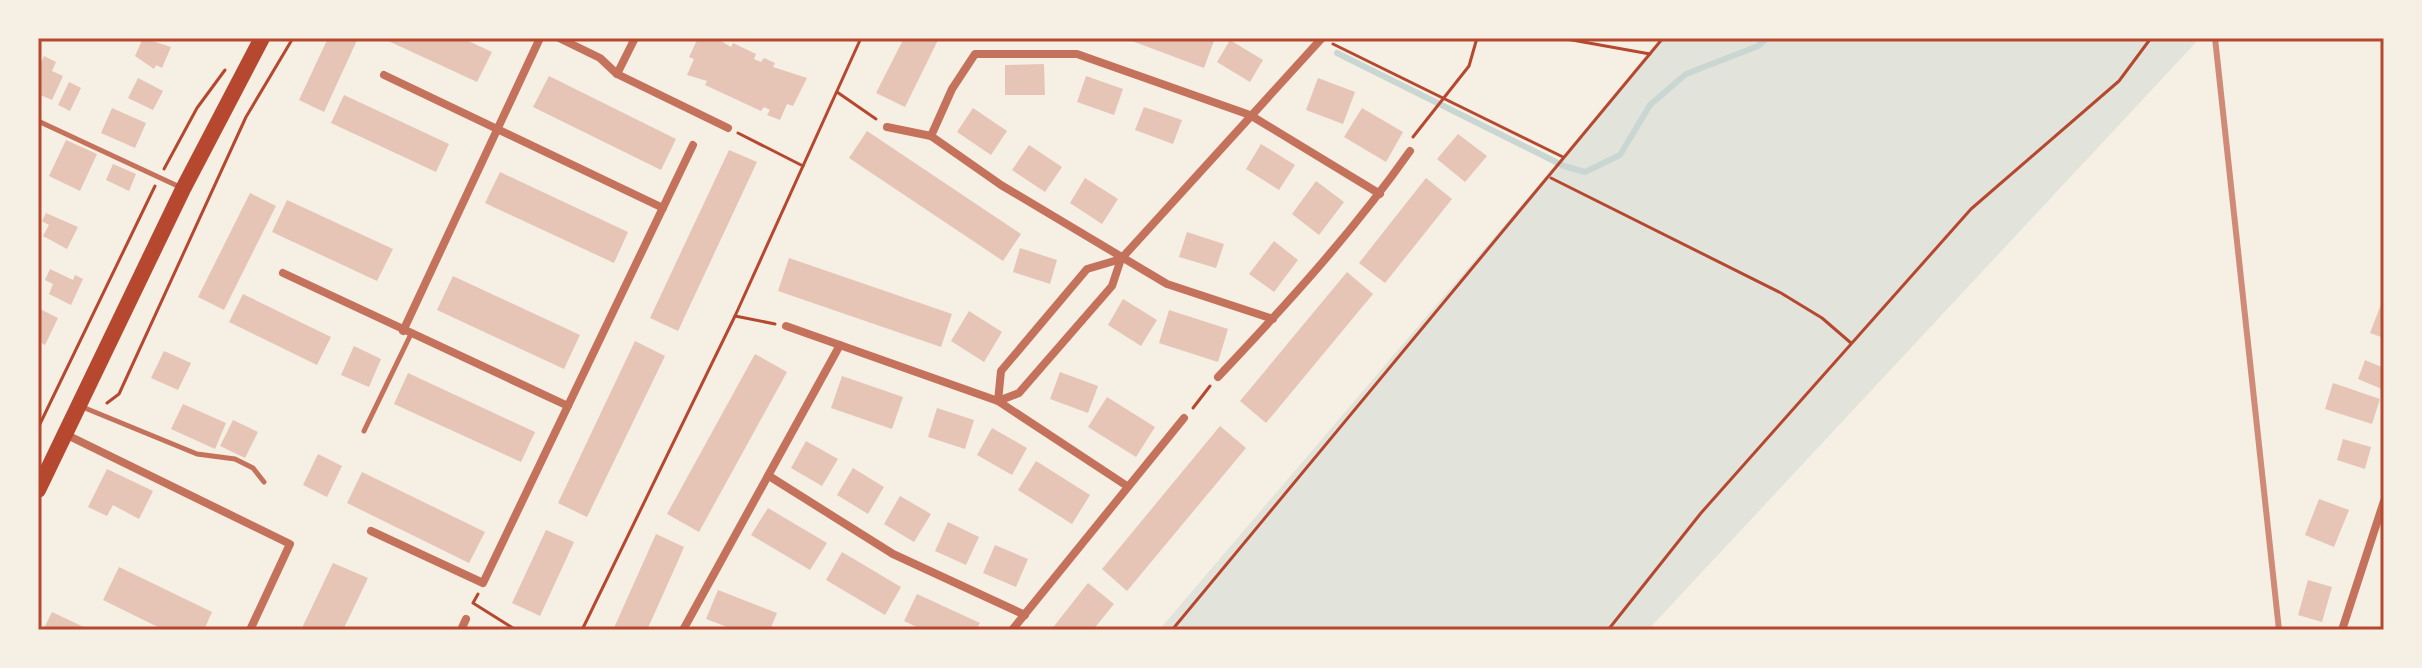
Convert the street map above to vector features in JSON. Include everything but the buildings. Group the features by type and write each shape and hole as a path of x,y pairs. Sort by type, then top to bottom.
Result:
{"main road":[{"path":"38,490 65,434 86,409 183,189 258,44"}],"street":[{"path":"407,332 540,38"},
{"path":"559,38 600,58 617,74 728,128"},
{"path":"617,74 635,38"},
{"path":"998,401 1019,393 1030,381 1112,286 1121,259 1322,39"},
{"path":"931,136 952,89 975,54 1077,54 1250,115 1380,194"},
{"path":"384,75 663,208"},
{"path":"887,127 931,136 1001,185 1167,284 1273,319"},
{"path":"371,531 483,583 693,145"},
{"path":"1218,377 1273,319 1380,194 1410,151"},
{"path":"998,401 1001,371 1087,269 1121,259"},
{"path":"283,273 568,406"},
{"path":"786,326 998,401 1127,486"},
{"path":"683,630 840,345"},
{"path":"1012,630 1184,418"},
{"path":"65,434 290,544 250,630"},
{"path":"769,476 893,554 1025,615"},
{"path":"2342,630 2384,501"},
{"path":"461,630 466,619"}],"lane":[{"path":"38,121 183,189"},
{"path":"364,431 407,332"},
{"path":"86,409 197,454 235,459 253,468 264,482"}],"path":[{"path":"86,409 119,394 246,117 293,38"},
{"path":"582,630 735,316 861,38"},
{"path":"1410,151 1413,134 1469,66 1477,38"},
{"path":"1561,38 1650,54"},
{"path":"1172,630 1663,38"},
{"path":"1608,630 1701,513 1971,209 2119,81 2151,38"},
{"path":"1322,39 1440,102 1563,159"},
{"path":"38,428 159,177 220,73 258,44"},
{"path":"837,92 887,127"},
{"path":"728,128 803,166"},
{"path":"1549,177 1781,293 1822,318 1851,343"},
{"path":"735,316 786,326"},
{"path":"1184,418 1218,377"},
{"path":"483,583 473,603 516,630"}],"shaded area":[{"path":"1664,38 2200,38 1648,630 1159,630"}],"waterway":[{"path":"1337,53 1564,166 1585,172 1620,155 1650,105 1686,74 1758,46 1767,38"}],"railway":[{"path":"2215,38 2279,630"}]}
